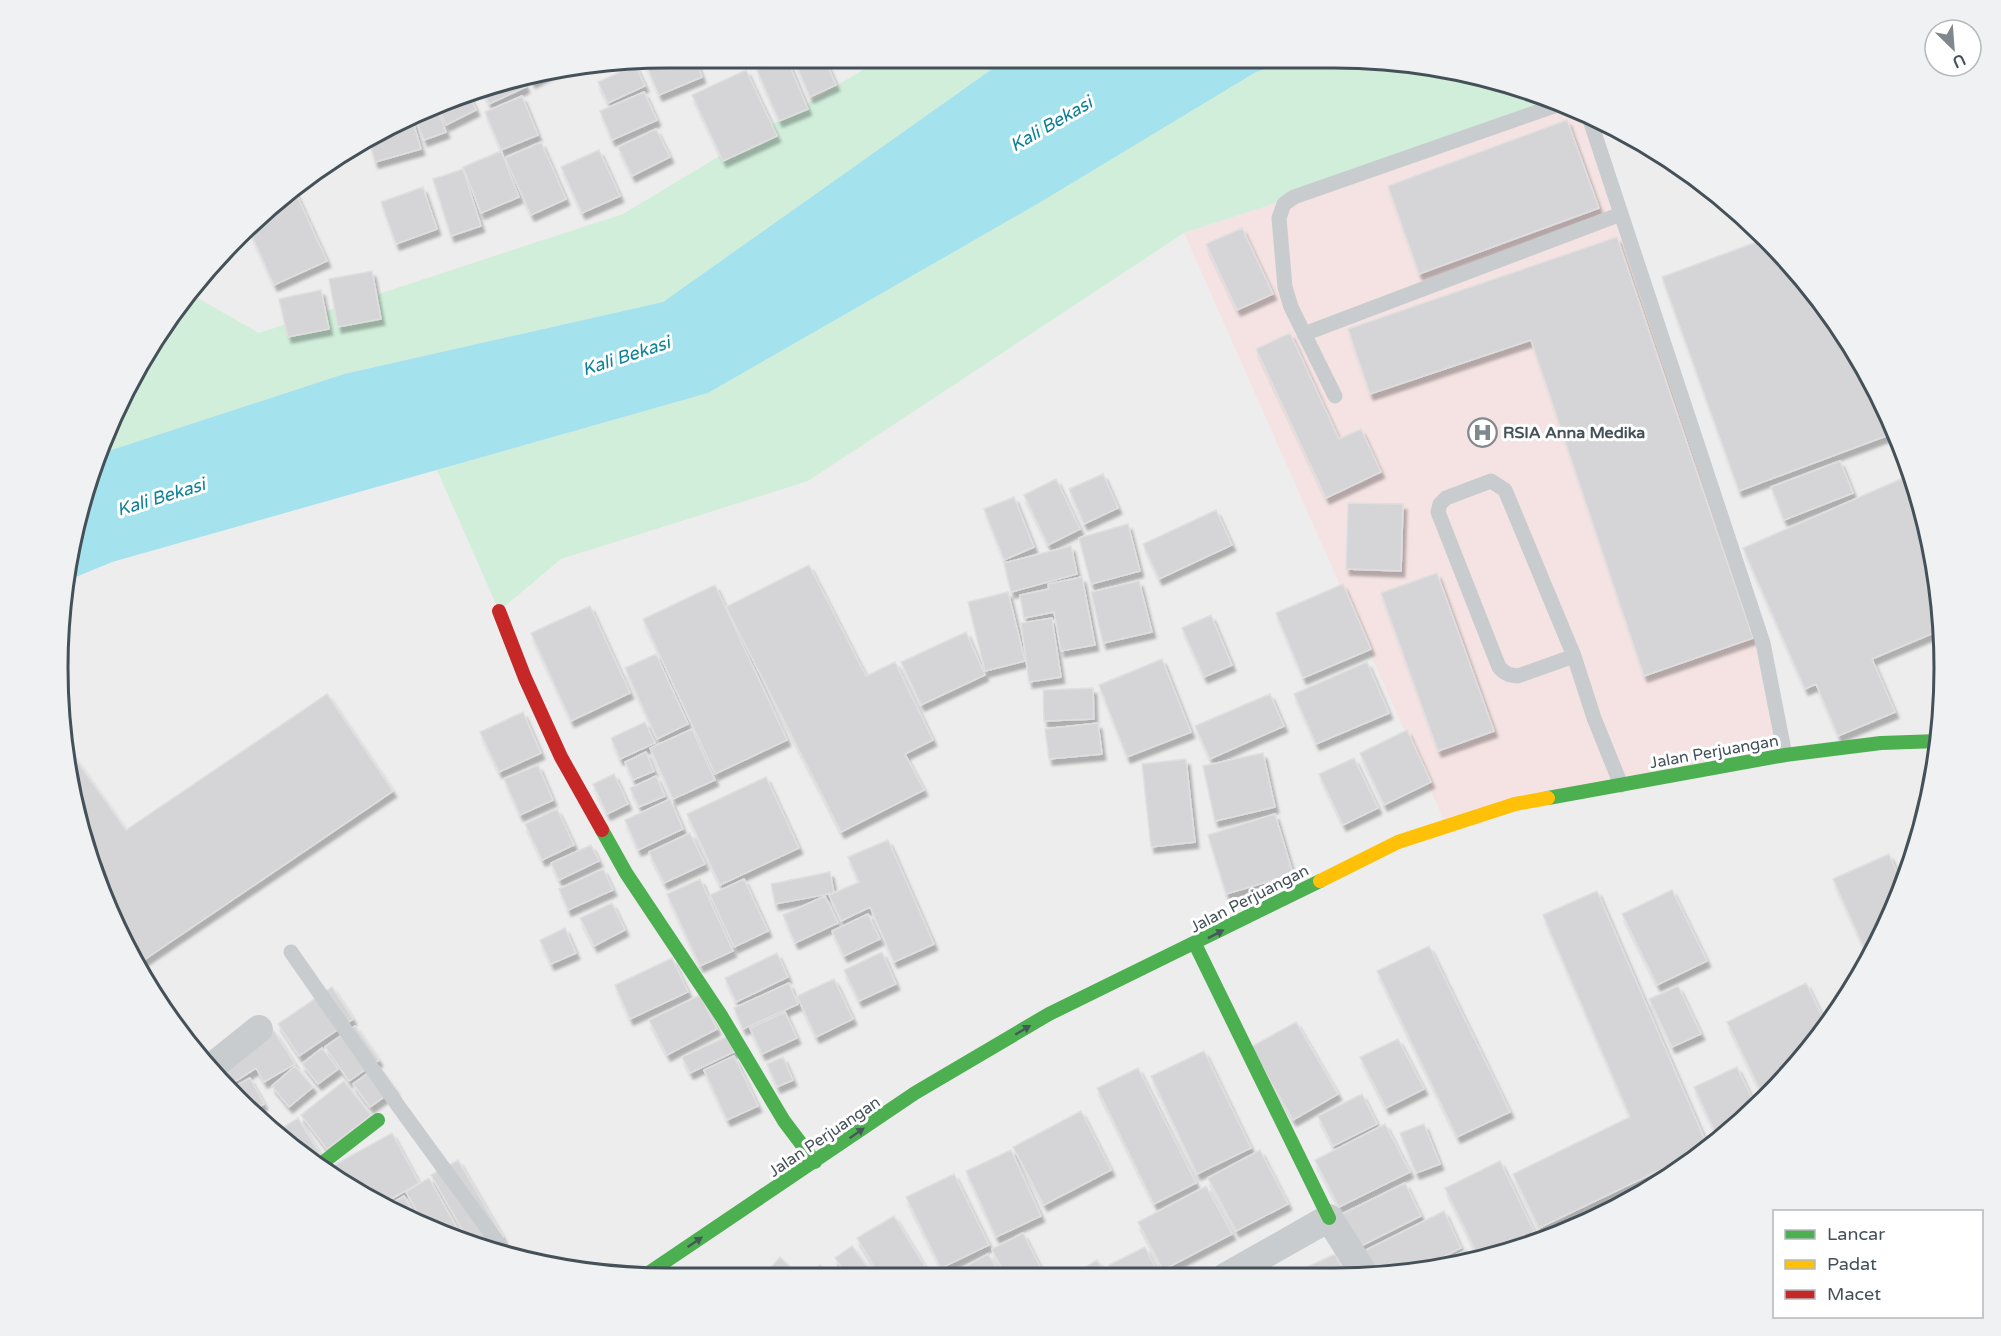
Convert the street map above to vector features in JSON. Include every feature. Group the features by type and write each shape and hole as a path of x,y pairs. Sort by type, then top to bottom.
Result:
{"main road":[{"path":"499,611 525,678 561,757 626,873 722,1017 784,1121 815,1162"},
{"name":"Jalan Perjuangan","path":"656,1268 915,1094 1048,1014 1398,843 1515,804 1785,755 1881,742 1928,741"},
{"path":"1195,944 1329,1218"},
{"path":"325,1161 378,1120"}],"street":[{"path":"216,1063 258,1029"},
{"path":"1241,1268 1329,1218 1360,1267"}],"lane":[{"path":"1335,396 1291,307 1284,287 1279,218 1284,204 1305,194 1549,108"},
{"path":"1592,126 1763,643 1785,755"},
{"path":"1304,334 1621,214"},
{"path":"1574,656 1518,676 1503,672 1499,667 1438,512 1440,504 1446,498 1491,482 1505,490 1574,656 1594,718 1621,785"},
{"path":"291,952 399,1107 499,1244"}],"shaded area":[{"name":"RSIA Anna Medika","path":"1549,108 1592,126 1732,551 1785,755 1446,825 1184,233"}],"green space":[{"path":"866,68 994,68 663,302 344,374 108,451 129,402 148,368 196,297 259,333 623,214"},
{"path":"1270,68 1333,68 1411,73 1488,88 1549,108 1184,233 808,481 561,559 499,611 437,470 708,393 1039,203 1256,72"}],"water":[{"name":"Kali Bekasi","path":"994,68 1270,68 1256,72 1039,203 708,393 112,562 75,577 88,513 108,451 344,374 663,302"}],"building":[{"path":"698,68 702,77 659,95 648,69"},
{"path":"791,68 808,109 779,121 757,70"},
{"path":"798,68 829,68 836,85 810,97"},
{"path":"626,69 637,69 645,86 608,103 598,82"},
{"path":"746,70 777,136 723,161 692,95"},
{"path":"525,85 526,87 489,104 485,96"},
{"path":"644,92 657,120 612,140 600,111"},
{"path":"522,96 538,135 501,150 485,112"},
{"path":"471,100 476,110 446,125 441,112"},
{"path":"439,113 446,132 424,140 417,122"},
{"path":"1567,120 1599,208 1419,274 1388,186"},
{"path":"413,124 421,149 375,162 371,146"},
{"path":"656,129 670,157 632,176 618,147"},
{"path":"541,142 566,199 531,215 505,158"},
{"path":"599,150 620,196 582,213 561,167"},
{"path":"501,151 519,197 481,213 463,167"},
{"path":"463,169 481,226 451,236 433,179"},
{"path":"423,187 437,229 396,244 381,202"},
{"path":"297,196 327,261 274,285 252,235"},
{"path":"1242,228 1273,294 1237,310 1206,244"},
{"path":"1617,237 1753,638 1644,676 1531,340 1370,394 1348,329"},
{"path":"1757,242 1809,302 1832,334 1872,402 1887,436 1739,491 1662,277"},
{"path":"372,271 381,319 338,327 329,279"},
{"path":"321,290 329,329 288,337 279,299"},
{"path":"1290,333 1339,439 1361,429 1381,472 1326,498 1256,349"},
{"path":"1840,461 1853,493 1784,520 1771,487"},
{"path":"1103,474 1118,508 1084,524 1069,489"},
{"path":"1903,478 1922,551 1932,634 1872,659 1895,712 1838,736 1816,684 1805,689 1743,548"},
{"path":"1056,479 1080,529 1048,545 1024,495"},
{"path":"1014,497 1034,547 1004,560 984,509"},
{"path":"1348,503 1403,504 1401,571 1346,569"},
{"path":"1216,510 1232,545 1159,579 1143,544"},
{"path":"1128,524 1140,571 1091,584 1079,538"},
{"path":"1071,546 1077,574 1011,592 1004,563"},
{"path":"809,565 866,676 895,662 933,740 905,754 924,790 841,832 726,607"},
{"path":"1437,573 1494,731 1438,751 1381,593"},
{"path":"1082,577 1095,645 1061,651 1054,612 1024,618 1020,595 1049,589 1048,584"},
{"path":"1139,581 1152,632 1103,643 1091,592"},
{"path":"1343,584 1371,649 1303,678 1276,613"},
{"path":"715,585 787,740 715,774 643,619"},
{"path":"1008,592 1025,661 985,671 968,602"},
{"path":"590,606 630,693 571,721 531,633"},
{"path":"1211,615 1232,665 1204,677 1182,628"},
{"path":"1052,618 1061,677 1029,682 1021,623"},
{"path":"966,632 985,675 921,705 901,662"},
{"path":"656,654 688,724 657,739 625,668"},
{"path":"1162,659 1191,732 1127,757 1099,685"},
{"path":"1367,662 1389,713 1316,744 1294,694"},
{"path":"1093,688 1094,719 1044,721 1043,690"},
{"path":"327,694 393,791 144,960 129,934 99,861 79,785 75,758 126,830"},
{"path":"1270,694 1284,726 1210,759 1195,726"},
{"path":"523,712 541,753 499,772 480,732"},
{"path":"645,722 655,743 620,759 611,738"},
{"path":"1098,723 1102,754 1049,759 1045,729"},
{"path":"692,729 715,780 673,799 650,748"},
{"path":"1407,730 1431,782 1384,805 1360,753"},
{"path":"646,752 654,771 633,780 625,762"},
{"path":"1263,753 1275,807 1215,821 1203,766"},
{"path":"1354,758 1378,808 1343,825 1319,774"},
{"path":"1186,759 1195,842 1151,847 1142,764"},
{"path":"538,765 553,800 520,815 504,779"},
{"path":"614,774 628,804 607,814 593,784"},
{"path":"656,776 665,796 639,807 630,788"},
{"path":"766,777 799,848 720,885 687,814"},
{"path":"670,799 683,829 638,850 625,820"},
{"path":"557,809 574,845 542,860 525,824"},
{"path":"1275,814 1293,874 1226,894 1208,835"},
{"path":"690,833 705,864 664,883 649,852"},
{"path":"888,840 934,944 894,962 870,907 841,921 829,895 859,882 848,857"},
{"path":"591,845 599,861 559,880 551,863"},
{"path":"1889,854 1897,874 1864,948 1833,879"},
{"path":"603,869 613,890 568,910 559,889"},
{"path":"830,872 834,893 775,904 771,884"},
{"path":"700,879 733,951 700,966 667,894"},
{"path":"744,879 768,931 734,947 710,895"},
{"path":"1672,890 1707,961 1657,985 1622,914"},
{"path":"1597,891 1705,1139 1668,1166 1539,1228 1513,1174 1630,1117 1543,915"},
{"path":"825,896 838,923 795,943 783,915"},
{"path":"612,903 625,930 594,946 580,918"},
{"path":"868,914 880,939 844,956 832,931"},
{"path":"565,928 576,953 551,964 540,940"},
{"path":"1429,946 1510,1112 1457,1137 1377,971"},
{"path":"882,952 896,984 859,1001 844,970"},
{"path":"777,953 788,977 736,1002 725,978"},
{"path":"672,958 688,992 630,1019 615,985"},
{"path":"834,979 853,1019 816,1037 797,996"},
{"path":"789,983 798,1004 743,1029 734,1008"},
{"path":"1806,983 1822,1016 1760,1090 1727,1022"},
{"path":"1678,986 1701,1034 1672,1047 1649,999"},
{"path":"332,987 353,1019 299,1056 278,1024"},
{"path":"700,995 717,1029 667,1055 649,1020"},
{"path":"785,1012 797,1038 762,1054 750,1028"},
{"path":"1296,1022 1338,1094 1293,1120 1251,1047"},
{"path":"355,1026 379,1060 349,1081 325,1047"},
{"path":"274,1031 295,1064 264,1082 256,1068 234,1082 220,1067"},
{"path":"728,1036 736,1051 690,1073 682,1057"},
{"path":"1398,1039 1424,1089 1386,1108 1360,1057"},
{"path":"322,1048 338,1069 318,1084 302,1064"},
{"path":"1204,1051 1251,1148 1197,1174 1151,1076"},
{"path":"734,1056 758,1106 727,1120 704,1070"},
{"path":"783,1057 793,1080 777,1087 767,1064"},
{"path":"295,1066 313,1087 289,1107 272,1086"},
{"path":"378,1066 395,1089 370,1107 353,1084"},
{"path":"1737,1067 1752,1098 1715,1131 1694,1087"},
{"path":"1138,1068 1196,1183 1154,1204 1097,1088"},
{"path":"250,1078 264,1104 259,1107 236,1085"},
{"path":"344,1081 371,1115 327,1149 301,1115"},
{"path":"1362,1094 1377,1124 1333,1146 1318,1116"},
{"path":"1081,1111 1111,1170 1044,1205 1013,1147"},
{"path":"298,1118 320,1154 318,1155 282,1128"},
{"path":"1385,1124 1410,1172 1339,1207 1315,1160"},
{"path":"1424,1124 1440,1164 1416,1173 1400,1133"},
{"path":"392,1133 419,1183 390,1200 333,1166"},
{"path":"1011,1150 1041,1216 996,1237 966,1171"},
{"path":"1260,1150 1288,1204 1236,1231 1208,1178"},
{"path":"458,1160 503,1237 494,1243 464,1233 431,1175"},
{"path":"1500,1161 1535,1234 1476,1251 1445,1188"},
{"path":"954,1174 989,1245 941,1268 906,1197"},
{"path":"429,1178 458,1231 418,1214 406,1192"},
{"path":"1405,1183 1421,1216 1353,1250 1336,1217"},
{"path":"1206,1186 1232,1234 1167,1268 1162,1268 1138,1222"},
{"path":"404,1196 413,1212 402,1207 393,1202"},
{"path":"1444,1211 1461,1248 1440,1259 1372,1267 1366,1267 1358,1254"},
{"path":"894,1216 926,1268 875,1268 857,1238"},
{"path":"1023,1233 1040,1268 1002,1268 992,1249"},
{"path":"852,1246 868,1268 842,1268 835,1258"},
{"path":"1145,1247 1156,1268 1111,1268 1109,1265"},
{"path":"988,1254 996,1268 963,1268"},
{"path":"1335,1254 1342,1268 1333,1268 1305,1268"},
{"path":"780,1257 790,1267 789,1268 770,1268"},
{"path":"1097,1260 1102,1268 1084,1268"}],"traffic: fast":[{"path":"1548,798 1785,755 1881,743 1928,741"},
{"path":"602,830 626,873 722,1017 784,1121 815,1162"},
{"path":"656,1268 915,1093 1049,1014 1320,881"},
{"path":"1195,944 1329,1218"},
{"path":"325,1161 378,1120"}],"traffic: slow":[{"path":"1320,881 1398,842 1515,804 1548,798"}],"traffic: jam":[{"path":"499,611 525,678 561,757 602,830"}],"place":[{"name":"RSIA Anna Medika","path":"1482,432"}]}
